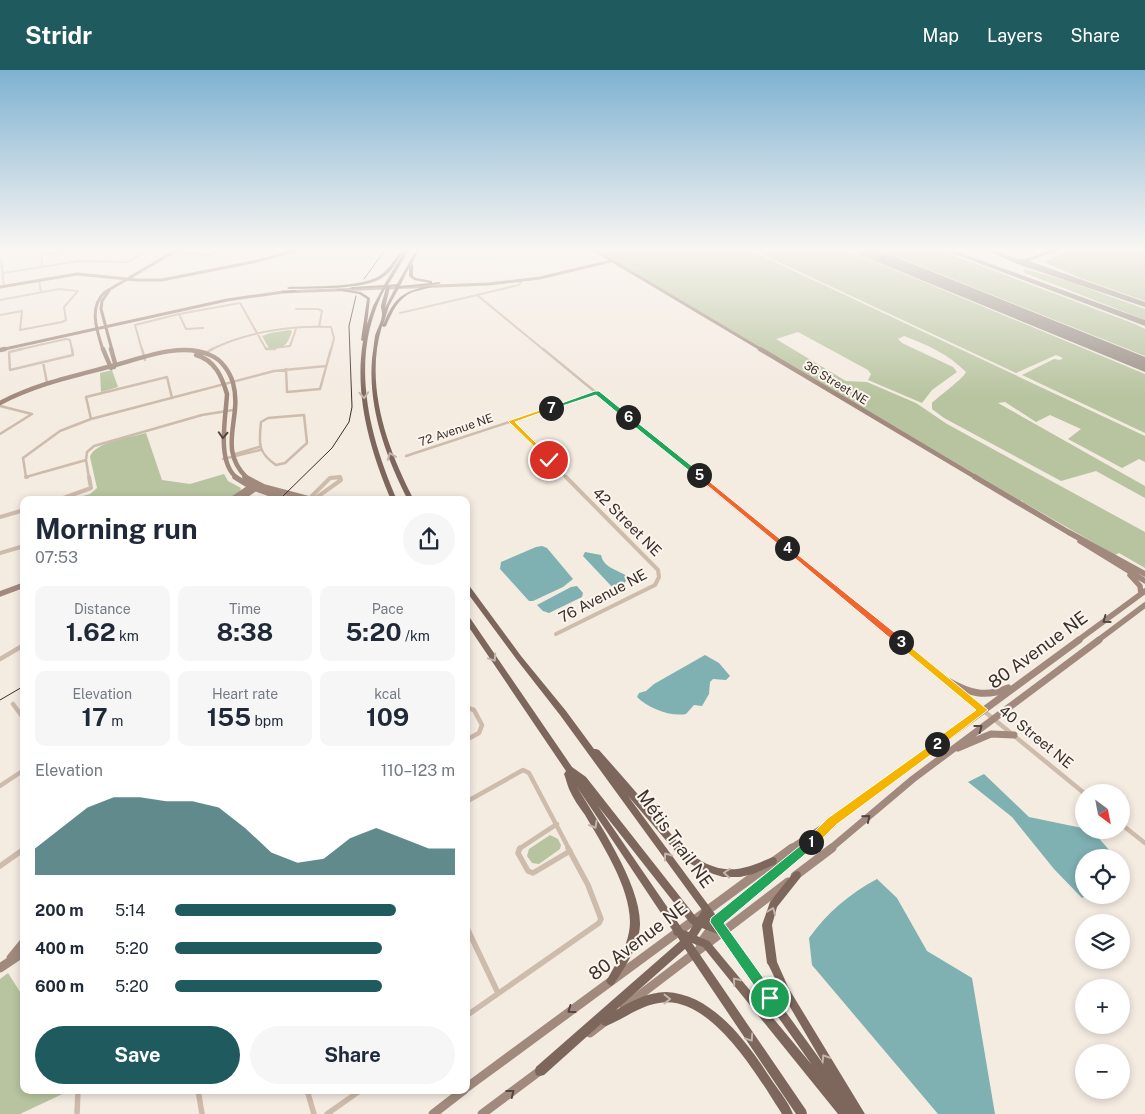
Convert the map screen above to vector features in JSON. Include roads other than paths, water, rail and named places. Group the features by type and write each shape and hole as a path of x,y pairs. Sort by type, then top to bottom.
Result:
{"main road":[{"path":"369,299 362,338 364,346 364,387 369,428 380,466 392,496"},
{"path":"364,346 374,307 379,299"},
{"path":"384,299 382,307 384,314"},
{"path":"391,299 379,330 374,363 376,406 388,451 409,496"},
{"path":"379,330 383,327 391,309 399,299"},
{"name":"Métis Trail NE","path":"470,591 519,658 563,713 706,910 714,925"},
{"path":"470,623 677,932 688,940 704,943 845,1114"},
{"path":"563,713 669,838 693,861 706,868 723,873 740,873 773,861"},
{"path":"565,766 582,780 696,922 714,925 723,932 853,1114"},
{"path":"565,766 572,787 628,888 636,916 632,943 611,981"},
{"path":"797,875 773,906 767,924 772,963 794,1006 860,1114"},
{"path":"540,1071 688,940 696,922 706,910"},
{"path":"688,940 693,954 802,1114"},
{"path":"606,1021 648,1000 666,997 687,1001 707,1012 722,1024 788,1114"}],"street":[{"path":"0,315 22,311 20,330 62,322 66,320 64,307 71,299"},
{"path":"98,299 95,308 95,319 106,356 112,367"},
{"path":"104,299 101,304 112,367"},
{"path":"0,348 98,329 104,324 219,299"},
{"path":"104,324 118,324 236,299"},
{"path":"400,313 458,299"},
{"name":"40 Street NE","path":"483,299 1075,786"},
{"name":"36 Street NE","path":"675,299 1068,532 1145,574"},
{"path":"145,359 135,325 179,314 240,303 266,349 270,350 290,346 296,329"},
{"path":"296,309 318,309 322,311 319,327"},
{"path":"179,314 186,329 203,328"},
{"path":"0,348 85,328 91,326 95,319"},
{"path":"108,336 111,328 118,324"},
{"path":"200,356 222,344 258,334 319,327 331,328 334,338 320,389 287,392 286,369"},
{"path":"85,328 98,329"},
{"path":"66,339 70,340 73,355 43,362 10,370 8,353 66,339"},
{"path":"47,383 177,352 205,353 218,358 232,382 236,394 233,410 232,457 239,470 259,484 298,496"},
{"path":"145,359 175,355 200,356 213,364 224,384 227,394 223,459 232,474 252,489 276,496"},
{"path":"90,371 101,366 106,356"},
{"path":"43,362 47,383"},
{"path":"86,460 26,477 23,458 60,431 91,419 286,369 326,366"},
{"path":"0,405 22,392 47,383 112,367"},
{"path":"91,419 86,397 167,377 172,398"},
{"name":"72 Avenue NE","path":"406,456 597,393"},
{"path":"0,405 32,414 0,434"},
{"path":"70,496 91,488 86,460 87,452 94,446 202,414 233,410"},
{"path":"304,415 307,442 284,463 276,465 265,458 259,449 261,422 268,418 304,415"},
{"name":"42 Street NE","path":"511,421 658,570 659,577"},
{"path":"223,459 259,449"},
{"path":"314,496 330,478 340,477 340,480 317,496"},
{"path":"244,496 259,484"},
{"path":"239,496 252,489"},
{"path":"0,517 20,511"},
{"name":"36 Street NE","path":"1068,532 1145,581"},
{"path":"0,553 20,547"},
{"path":"1114,563 1138,582 1143,593"},
{"name":"76 Avenue NE","path":"556,634 655,585 659,577"},
{"path":"0,594 20,586"},
{"name":"80 Avenue NE","path":"706,910 773,861 832,822 1143,593"},
{"name":"80 Avenue NE","path":"482,1114 693,954 704,943 723,932 797,875 993,718 1143,607"},
{"path":"0,659 20,647"},
{"path":"948,681 967,691 984,696 995,695 1023,681"},
{"path":"13,704 20,714"},
{"path":"470,709 474,710 482,725 479,732 470,738"},
{"path":"949,752 987,735 1014,735"},
{"path":"470,800 526,770 557,824 601,919 599,923 470,1013"},
{"path":"0,786 20,773"},
{"path":"704,943 714,925 804,849 832,822"},
{"path":"557,824 519,848 518,853 528,871 533,873 570,850"},
{"path":"1130,831 1145,843"},
{"path":"0,866 20,852"},
{"name":"80 Avenue NE","path":"470,1085 677,932 696,922"},
{"path":"470,934 498,994"},
{"path":"3,966 20,947"},
{"path":"3,966 20,955"},
{"path":"77,1114 78,1094"},
{"path":"199,1094 202,1114"},
{"path":"308,1094 314,1114"},
{"path":"327,1114 355,1094"},
{"name":"80 Avenue NE","path":"433,1114 459,1094"}],"water":[{"path":"542,546 547,548 573,579 563,587 533,601 529,601 500,569 501,562"},
{"path":"585,552 601,555 608,566 628,577 624,584 614,589 583,556"},
{"path":"577,586 583,593 582,597 549,613 543,611 537,605 571,587"},
{"path":"705,655 719,663 730,676 726,680 713,679 710,682 709,694 702,706 694,705 686,714 680,715 666,713 653,708 637,697 639,693 646,691 654,684"},
{"path":"984,774 1029,817 1075,827 1075,839 1100,839 1108,849 1075,849 1075,891 1054,869 1012,817 968,782"},
{"path":"877,879 897,898 927,951 972,978 995,1114 938,1114 812,965 809,938 823,920 839,905"}],"tram line":[{"path":"283,496 332,448 349,422 352,407 349,326 355,299"},
{"path":"0,700 20,688"}]}
